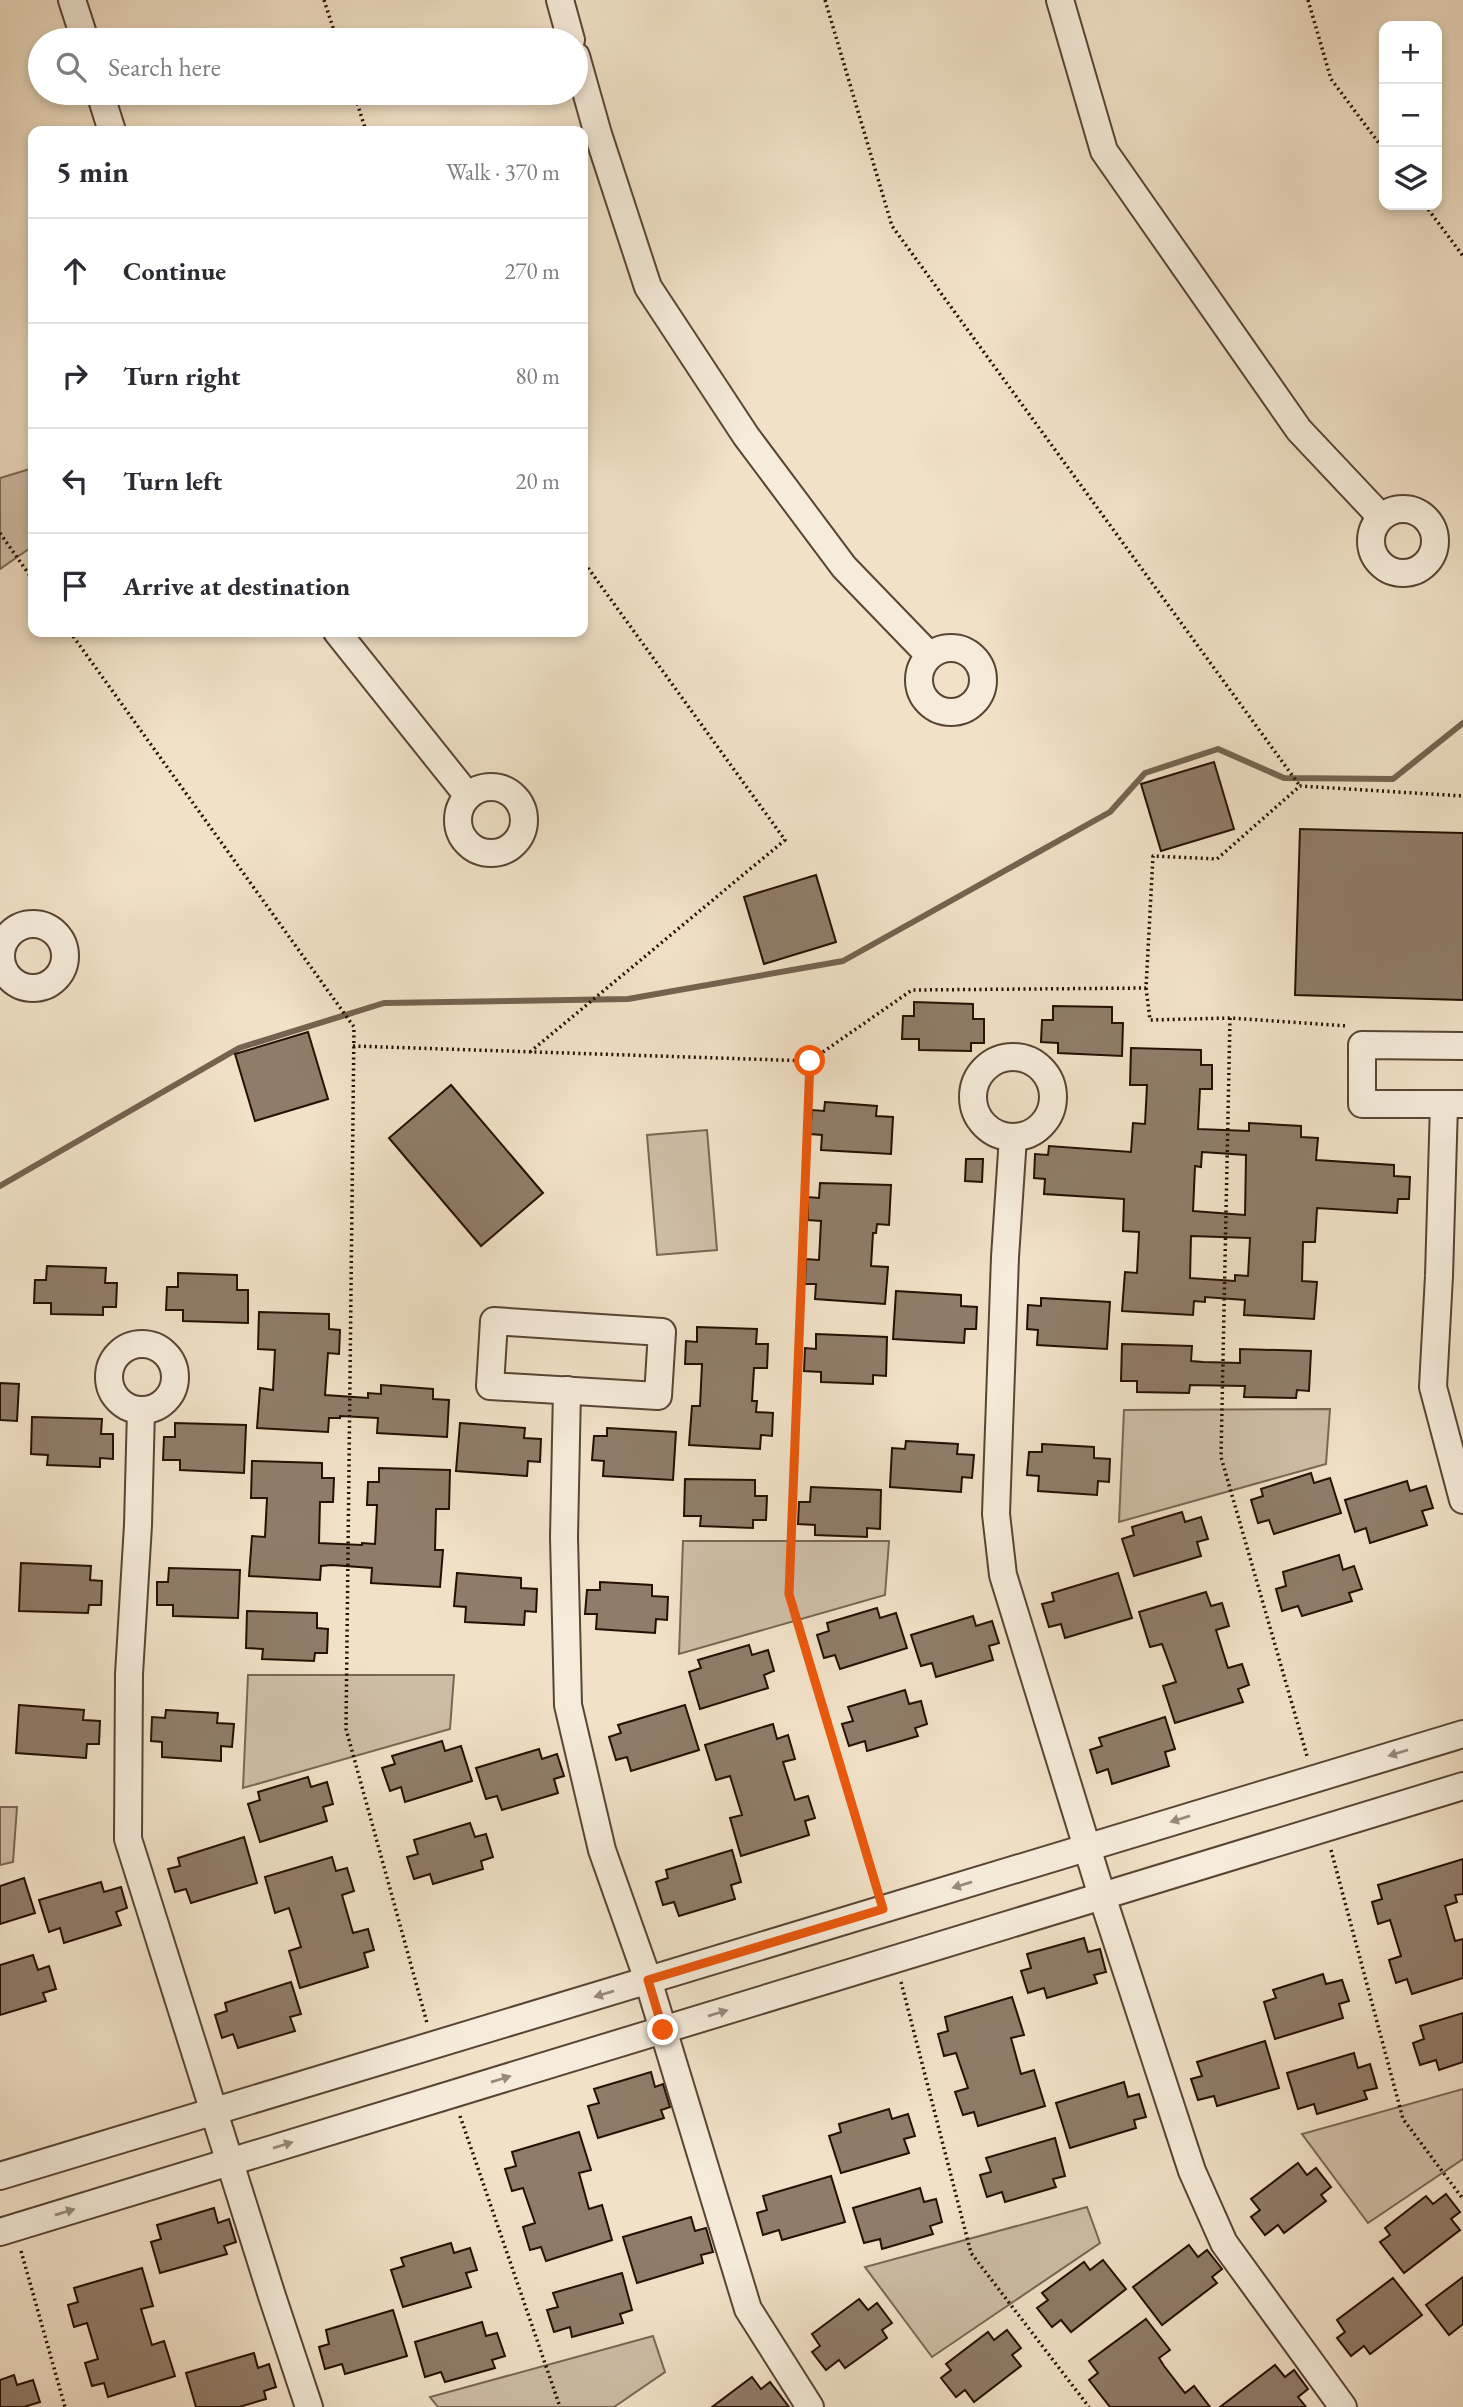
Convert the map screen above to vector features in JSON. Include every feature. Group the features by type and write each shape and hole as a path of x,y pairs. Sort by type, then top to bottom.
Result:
{"street":[{"path":"72,0 81,28"},
{"path":"560,0 568,28"},
{"path":"1060,0 1104,151 1299,430 1381,517"},
{"path":"588,99 648,287 746,436 844,567 929,655"},
{"path":"104,105 110,126"},
{"path":"341,637 468,796"},
{"path":"1463,1046 1362,1045 1362,1104 1453,1104 1433,1387 1463,1500"},
{"path":"1013,1137 1005,1258 996,1514 1003,1575 1086,1847 1192,2171 1224,2243 1343,2407"},
{"path":"494,1321 662,1332 658,1396 568,1390 490,1386 494,1321"},
{"path":"568,1390 564,1536 568,1705 602,1850 648,1980 748,2308 810,2407"},
{"path":"141,1410 138,1525 129,1674 128,1839 309,2407"},
{"path":"0,2176 1463,1734"},
{"path":"7,2230 1463,1786"}],"path":[{"path":"324,0 333,28"},
{"path":"825,0 892,226 1300,786"},
{"path":"1308,0 1331,79 1382,147"},
{"path":"358,105 364,126"},
{"path":"1429,210 1463,256"},
{"path":"0,533 28,573"},
{"path":"530,1052 785,840 588,568"},
{"path":"74,637 354,1027 346,1729 433,2045"},
{"path":"1353,1027 1230,1017 1150,1020 1146,988 1153,856 1217,859 1300,786 1463,796"},
{"path":"353,1046 810,1061 912,990 1146,988"},
{"path":"1230,1017 1221,1457 1314,1779"},
{"path":"810,1061 789,1594 883,1909"},
{"path":"1325,1828 1403,2119 1463,2199"},
{"path":"895,1959 971,2253 1089,2407"},
{"path":"453,2094 560,2407"},
{"path":"7,2230 65,2407"}],"shaded area":[{"path":"28,470 28,549 0,569 0,478"},
{"path":"707,1130 717,1250 657,1255 647,1135"},
{"path":"1330,1409 1326,1464 1119,1522 1124,1410"},
{"path":"683,1541 889,1541 885,1595 679,1654"},
{"path":"248,1675 454,1675 450,1729 243,1788"},
{"path":"0,1807 17,1807 13,1862 0,1865"},
{"path":"1463,2089 1463,2159 1368,2223 1302,2134"},
{"path":"1087,2207 1100,2243 932,2357 865,2267"},
{"path":"653,2336 665,2372 614,2407 438,2407 430,2397"}],"building":[{"path":"1214,762 1234,829 1161,851 1141,784"},
{"path":"1300,829 1463,833 1463,1000 1295,995"},
{"path":"816,875 836,942 764,964 744,897"},
{"path":"914,1002 973,1004 973,1019 984,1019 984,1043 971,1043 971,1051 919,1050 919,1039 902,1039 903,1016 914,1016"},
{"path":"1053,1006 1112,1007 1112,1023 1123,1023 1122,1056 1058,1053 1058,1043 1041,1042 1042,1020 1053,1020"},
{"path":"308,1032 328,1099 255,1121 235,1054"},
{"path":"1131,1048 1201,1050 1201,1065 1212,1065 1212,1089 1200,1089 1198,1129 1249,1131 1249,1123 1301,1126 1301,1137 1318,1138 1316,1160 1394,1165 1394,1176 1410,1177 1409,1199 1398,1199 1397,1213 1317,1208 1315,1242 1303,1242 1302,1281 1317,1282 1314,1319 1244,1315 1245,1300 1205,1297 1205,1302 1194,1301 1193,1315 1122,1311 1125,1272 1137,1273 1139,1232 1123,1231 1124,1199 1044,1194 1045,1179 1034,1178 1035,1154 1048,1155 1049,1146 1131,1152 1133,1123 1145,1124 1147,1085 1130,1085","holes":["1202,1152 1246,1155 1245,1215 1193,1211 1195,1166 1201,1167","1191,1236 1250,1238 1248,1276 1235,1275 1235,1281 1190,1278"]},
{"path":"451,1085 543,1193 481,1246 389,1138"},
{"path":"825,1102 877,1106 876,1116 893,1117 891,1154 821,1150 822,1135 810,1134 812,1110 824,1111"},
{"path":"966,1159 983,1159 982,1182 965,1181"},
{"path":"820,1183 891,1185 889,1225 877,1224 876,1233 873,1233 871,1266 888,1267 885,1304 815,1299 816,1284 805,1284 806,1259 819,1260 821,1221 808,1220 808,1197 819,1198"},
{"path":"47,1266 106,1268 105,1283 117,1283 116,1307 103,1307 103,1315 51,1314 51,1303 34,1303 35,1280 46,1280"},
{"path":"178,1273 237,1275 237,1290 248,1290 248,1323 183,1321 183,1310 166,1310 167,1287 178,1287"},
{"path":"896,1291 961,1295 961,1306 977,1307 976,1329 965,1329 964,1343 893,1339"},
{"path":"1041,1298 1110,1302 1107,1349 1037,1345 1038,1330 1027,1329 1028,1305 1041,1306"},
{"path":"259,1312 329,1314 329,1329 340,1330 339,1354 328,1353 325,1395 368,1398 368,1393 381,1394 381,1385 433,1389 433,1399 449,1400 447,1437 377,1433 378,1418 340,1416 329,1418 328,1432 257,1428 260,1388 273,1390 275,1350 258,1349"},
{"path":"697,1327 757,1329 756,1344 768,1344 767,1368 754,1368 752,1401 757,1401 756,1412 773,1413 772,1436 761,1435 760,1449 689,1445 692,1406 700,1406 702,1364 685,1364 686,1341 697,1342"},
{"path":"816,1334 887,1337 886,1376 873,1375 873,1384 821,1382 821,1372 804,1371 805,1348 816,1349"},
{"path":"1122,1344 1192,1346 1191,1361 1203,1362 1240,1363 1240,1349 1311,1351 1309,1391 1297,1390 1296,1398 1244,1397 1245,1386 1190,1385 1189,1393 1137,1392 1137,1381 1121,1381"},
{"path":"0,1383 19,1384 17,1421 0,1420"},
{"path":"32,1417 102,1419 101,1434 113,1434 113,1459 100,1458 100,1467 47,1465 48,1455 31,1454"},
{"path":"175,1423 246,1425 244,1473 180,1470 180,1460 163,1460 164,1437 175,1437"},
{"path":"460,1423 525,1428 524,1438 541,1439 540,1462 528,1461 527,1476 456,1471"},
{"path":"607,1428 676,1432 673,1480 603,1476 604,1461 592,1460 594,1436 607,1436"},
{"path":"906,1441 958,1444 957,1454 974,1455 972,1478 962,1477 961,1492 890,1487 892,1448 905,1449"},
{"path":"1042,1444 1094,1447 1094,1458 1110,1459 1109,1482 1098,1481 1097,1495 1038,1491 1039,1476 1027,1475 1029,1452 1042,1452"},
{"path":"252,1461 322,1463 322,1478 334,1478 333,1502 320,1502 319,1543 362,1545 375,1544 377,1505 367,1505 368,1482 379,1482 379,1468 450,1470 449,1509 436,1509 435,1550 443,1550 440,1587 371,1583 372,1568 332,1565 321,1566 320,1580 249,1576 252,1536 265,1537 267,1498 251,1498"},
{"path":"1311,1473 1314,1483 1330,1478 1341,1513 1274,1534 1269,1520 1258,1523 1251,1500 1263,1496 1261,1489"},
{"path":"685,1479 755,1480 755,1496 767,1496 766,1520 753,1520 753,1528 700,1526 701,1516 684,1516"},
{"path":"1407,1481 1410,1491 1426,1486 1433,1508 1422,1511 1427,1525 1370,1543 1366,1528 1355,1532 1345,1500"},
{"path":"811,1487 881,1490 880,1529 867,1528 867,1537 815,1535 815,1525 798,1524 799,1502 810,1502"},
{"path":"1182,1512 1185,1522 1201,1517 1208,1539 1197,1542 1201,1556 1134,1576 1122,1539 1134,1535 1132,1527"},
{"path":"1339,1555 1343,1570 1354,1566 1362,1589 1349,1593 1352,1601 1302,1616 1298,1606 1282,1611 1276,1589 1286,1586 1283,1572"},
{"path":"21,1563 91,1566 90,1580 102,1581 101,1605 89,1605 88,1613 19,1611"},
{"path":"169,1568 240,1570 238,1618 173,1616 173,1605 157,1605 157,1582 168,1582"},
{"path":"457,1573 521,1578 521,1588 537,1589 536,1612 525,1611 524,1625 465,1622 466,1607 454,1606"},
{"path":"1118,1573 1132,1618 1065,1638 1061,1624 1049,1627 1042,1604 1054,1601 1052,1593"},
{"path":"600,1582 652,1585 652,1596 668,1597 667,1620 656,1619 655,1633 596,1629 597,1614 585,1614 587,1590 600,1590"},
{"path":"1206,1592 1211,1606 1222,1603 1229,1626 1216,1630 1228,1668 1242,1664 1249,1685 1238,1689 1243,1702 1175,1723 1163,1686 1176,1682 1162,1644 1150,1647 1139,1612"},
{"path":"877,1608 880,1618 896,1613 907,1648 840,1669 835,1655 824,1658 817,1635 829,1631 827,1623"},
{"path":"247,1611 317,1613 317,1628 328,1629 327,1653 315,1653 314,1661 262,1659 263,1649 246,1648"},
{"path":"973,1616 976,1626 992,1621 999,1643 989,1646 993,1660 936,1677 932,1663 921,1666 911,1635"},
{"path":"749,1645 752,1655 768,1650 774,1671 764,1675 768,1688 700,1709 689,1672 701,1668 698,1660"},
{"path":"905,1690 909,1704 921,1701 927,1724 915,1728 918,1736 867,1751 865,1741 849,1746 842,1724 853,1721 848,1707"},
{"path":"19,1705 84,1710 83,1720 100,1721 99,1744 87,1744 86,1758 16,1753"},
{"path":"685,1705 699,1750 631,1771 627,1757 616,1760 609,1737 621,1733 618,1725"},
{"path":"166,1710 218,1713 217,1723 234,1724 232,1747 221,1746 221,1761 162,1757 162,1742 151,1741 152,1717 165,1718"},
{"path":"1165,1717 1175,1749 1165,1752 1169,1766 1112,1784 1108,1769 1097,1773 1090,1750 1102,1746 1099,1738"},
{"path":"773,1724 777,1739 788,1735 795,1759 783,1762 795,1800 808,1796 815,1818 805,1821 809,1835 741,1856 730,1818 742,1815 730,1776 716,1780 705,1745"},
{"path":"442,1741 445,1751 461,1746 472,1781 405,1802 401,1787 390,1791 382,1768 395,1764 392,1756"},
{"path":"539,1749 542,1759 557,1754 564,1776 554,1779 558,1793 502,1810 497,1796 486,1799 476,1768"},
{"path":"308,1777 311,1787 327,1782 333,1804 323,1807 327,1821 260,1842 248,1804 260,1800 258,1792"},
{"path":"470,1823 475,1837 486,1834 493,1857 481,1861 483,1869 433,1884 430,1874 414,1879 407,1857 418,1854 414,1840"},
{"path":"244,1837 257,1883 191,1903 186,1889 175,1892 168,1869 180,1866 178,1858"},
{"path":"732,1850 741,1882 731,1885 735,1899 679,1916 674,1902 663,1905 656,1882 668,1878 666,1870"},
{"path":"332,1857 336,1871 347,1868 354,1891 342,1895 353,1933 368,1929 374,1950 364,1953 368,1967 300,1988 289,1951 301,1947 289,1908 275,1913 265,1877"},
{"path":"1463,1859 1463,1894 1455,1895 1457,1902 1445,1906 1455,1941 1463,1939 1463,1978 1412,1994 1407,1979 1396,1983 1389,1960 1401,1956 1390,1920 1378,1924 1372,1902 1382,1899 1378,1885"},
{"path":"24,1878 35,1913 0,1924 0,1886"},
{"path":"101,1882 104,1892 121,1887 127,1908 116,1912 121,1925 64,1943 60,1928 49,1932 39,1900"},
{"path":"1084,1938 1088,1952 1100,1949 1106,1972 1094,1975 1097,1983 1047,1998 1044,1988 1028,1993 1021,1971 1031,1968 1027,1954"},
{"path":"33,1955 38,1970 49,1966 56,1989 43,1993 46,2001 0,2015 0,1965"},
{"path":"1323,1974 1326,1984 1342,1980 1349,2001 1339,2004 1343,2018 1275,2039 1264,2002 1276,1998 1273,1990"},
{"path":"291,1982 301,2014 290,2017 295,2031 238,2048 233,2034 222,2038 215,2015 227,2011 225,2003"},
{"path":"1012,1997 1024,2035 1011,2038 1021,2074 1034,2070 1045,2106 978,2126 974,2112 963,2115 955,2092 968,2088 956,2053 944,2056 938,2034 948,2031 945,2017"},
{"path":"1463,2013 1463,2062 1439,2070 1436,2060 1420,2065 1413,2043 1424,2039 1420,2026"},
{"path":"1265,2041 1279,2088 1217,2106 1214,2096 1198,2100 1191,2079 1202,2076 1197,2062"},
{"path":"1354,2053 1358,2068 1370,2064 1377,2088 1364,2091 1367,2099 1317,2114 1314,2104 1298,2109 1287,2073"},
{"path":"651,2072 655,2087 663,2084 670,2107 661,2110 664,2118 598,2138 588,2106 599,2103 594,2089"},
{"path":"1124,2082 1128,2097 1139,2094 1146,2117 1134,2120 1136,2128 1070,2148 1056,2103"},
{"path":"889,2109 892,2119 908,2114 915,2136 904,2139 909,2153 841,2173 829,2136 841,2132 839,2124"},
{"path":"579,2132 591,2170 579,2173 589,2209 602,2205 612,2240 546,2261 541,2247 530,2250 523,2227 535,2223 523,2188 512,2191 505,2169 516,2166 512,2152"},
{"path":"1055,2138 1065,2176 1053,2179 1056,2187 1005,2202 1002,2192 987,2197 980,2175 991,2172 986,2158"},
{"path":"1298,2163 1307,2175 1316,2168 1331,2187 1321,2195 1326,2201 1284,2233 1278,2225 1265,2235 1251,2217 1260,2210 1251,2199"},
{"path":"831,2176 845,2222 782,2240 779,2230 763,2235 757,2213 767,2210 763,2196"},
{"path":"920,2188 924,2202 936,2199 942,2222 930,2226 933,2234 882,2249 880,2239 864,2243 853,2208"},
{"path":"1446,2194 1460,2212 1451,2219 1460,2230 1404,2273 1380,2242 1390,2235 1385,2228 1426,2196 1433,2204"},
{"path":"214,2208 218,2223 229,2219 236,2242 224,2246 227,2254 160,2273 151,2242 161,2239 157,2225"},
{"path":"691,2217 695,2231 706,2228 713,2252 701,2255 703,2263 637,2283 623,2237"},
{"path":"451,2243 454,2253 470,2248 477,2270 466,2273 471,2287 403,2307 391,2270 404,2266 401,2258"},
{"path":"1189,2245 1198,2257 1207,2250 1222,2269 1212,2277 1217,2283 1162,2325 1133,2287"},
{"path":"1103,2260 1126,2289 1071,2332 1061,2320 1052,2327 1037,2308 1048,2300 1042,2293 1084,2262 1090,2270"},
{"path":"142,2268 153,2306 141,2309 152,2345 164,2341 175,2376 108,2397 104,2383 92,2386 85,2363 98,2359 87,2323 74,2327 68,2305 78,2302 74,2288"},
{"path":"622,2273 632,2310 620,2314 623,2323 572,2337 570,2327 554,2332 547,2310 558,2307 553,2293"},
{"path":"1463,2277 1463,2324 1449,2335 1426,2305"},
{"path":"1393,2278 1422,2315 1370,2354 1364,2346 1351,2356 1337,2338 1345,2332 1337,2320"},
{"path":"859,2299 868,2310 877,2303 892,2323 882,2330 887,2338 845,2368 839,2360 826,2370 812,2352 820,2346 812,2334"},
{"path":"393,2310 407,2356 345,2374 342,2364 325,2369 319,2347 329,2344 326,2330"},
{"path":"1146,2319 1170,2350 1159,2358 1164,2366 1185,2393 1194,2386 1210,2407 1110,2407 1089,2380 1098,2373 1089,2361"},
{"path":"482,2322 486,2336 497,2333 505,2356 492,2360 495,2368 445,2382 441,2372 425,2377 415,2342"},
{"path":"1007,2330 1021,2348 1012,2355 1021,2366 974,2402 965,2390 956,2397 941,2378 951,2370 946,2364 988,2332 994,2340"},
{"path":"254,2353 258,2368 269,2364 276,2387 264,2391 266,2399 239,2407 196,2407 186,2373"},
{"path":"1275,2365 1285,2377 1294,2370 1308,2389 1298,2397 1306,2407 1220,2407"},
{"path":"14,2375 17,2385 33,2380 40,2402 24,2407 0,2407 0,2380"},
{"path":"752,2377 761,2389 770,2382 789,2407 712,2407"}],"waterway":[{"path":"0,1186 239,1048 384,1003 628,999 843,961 1110,812 1145,773 1218,749 1284,778 1393,779 1463,723"}],"route":[{"path":"663,2030 648,1980 883,1909 789,1594 810,1061"}]}
